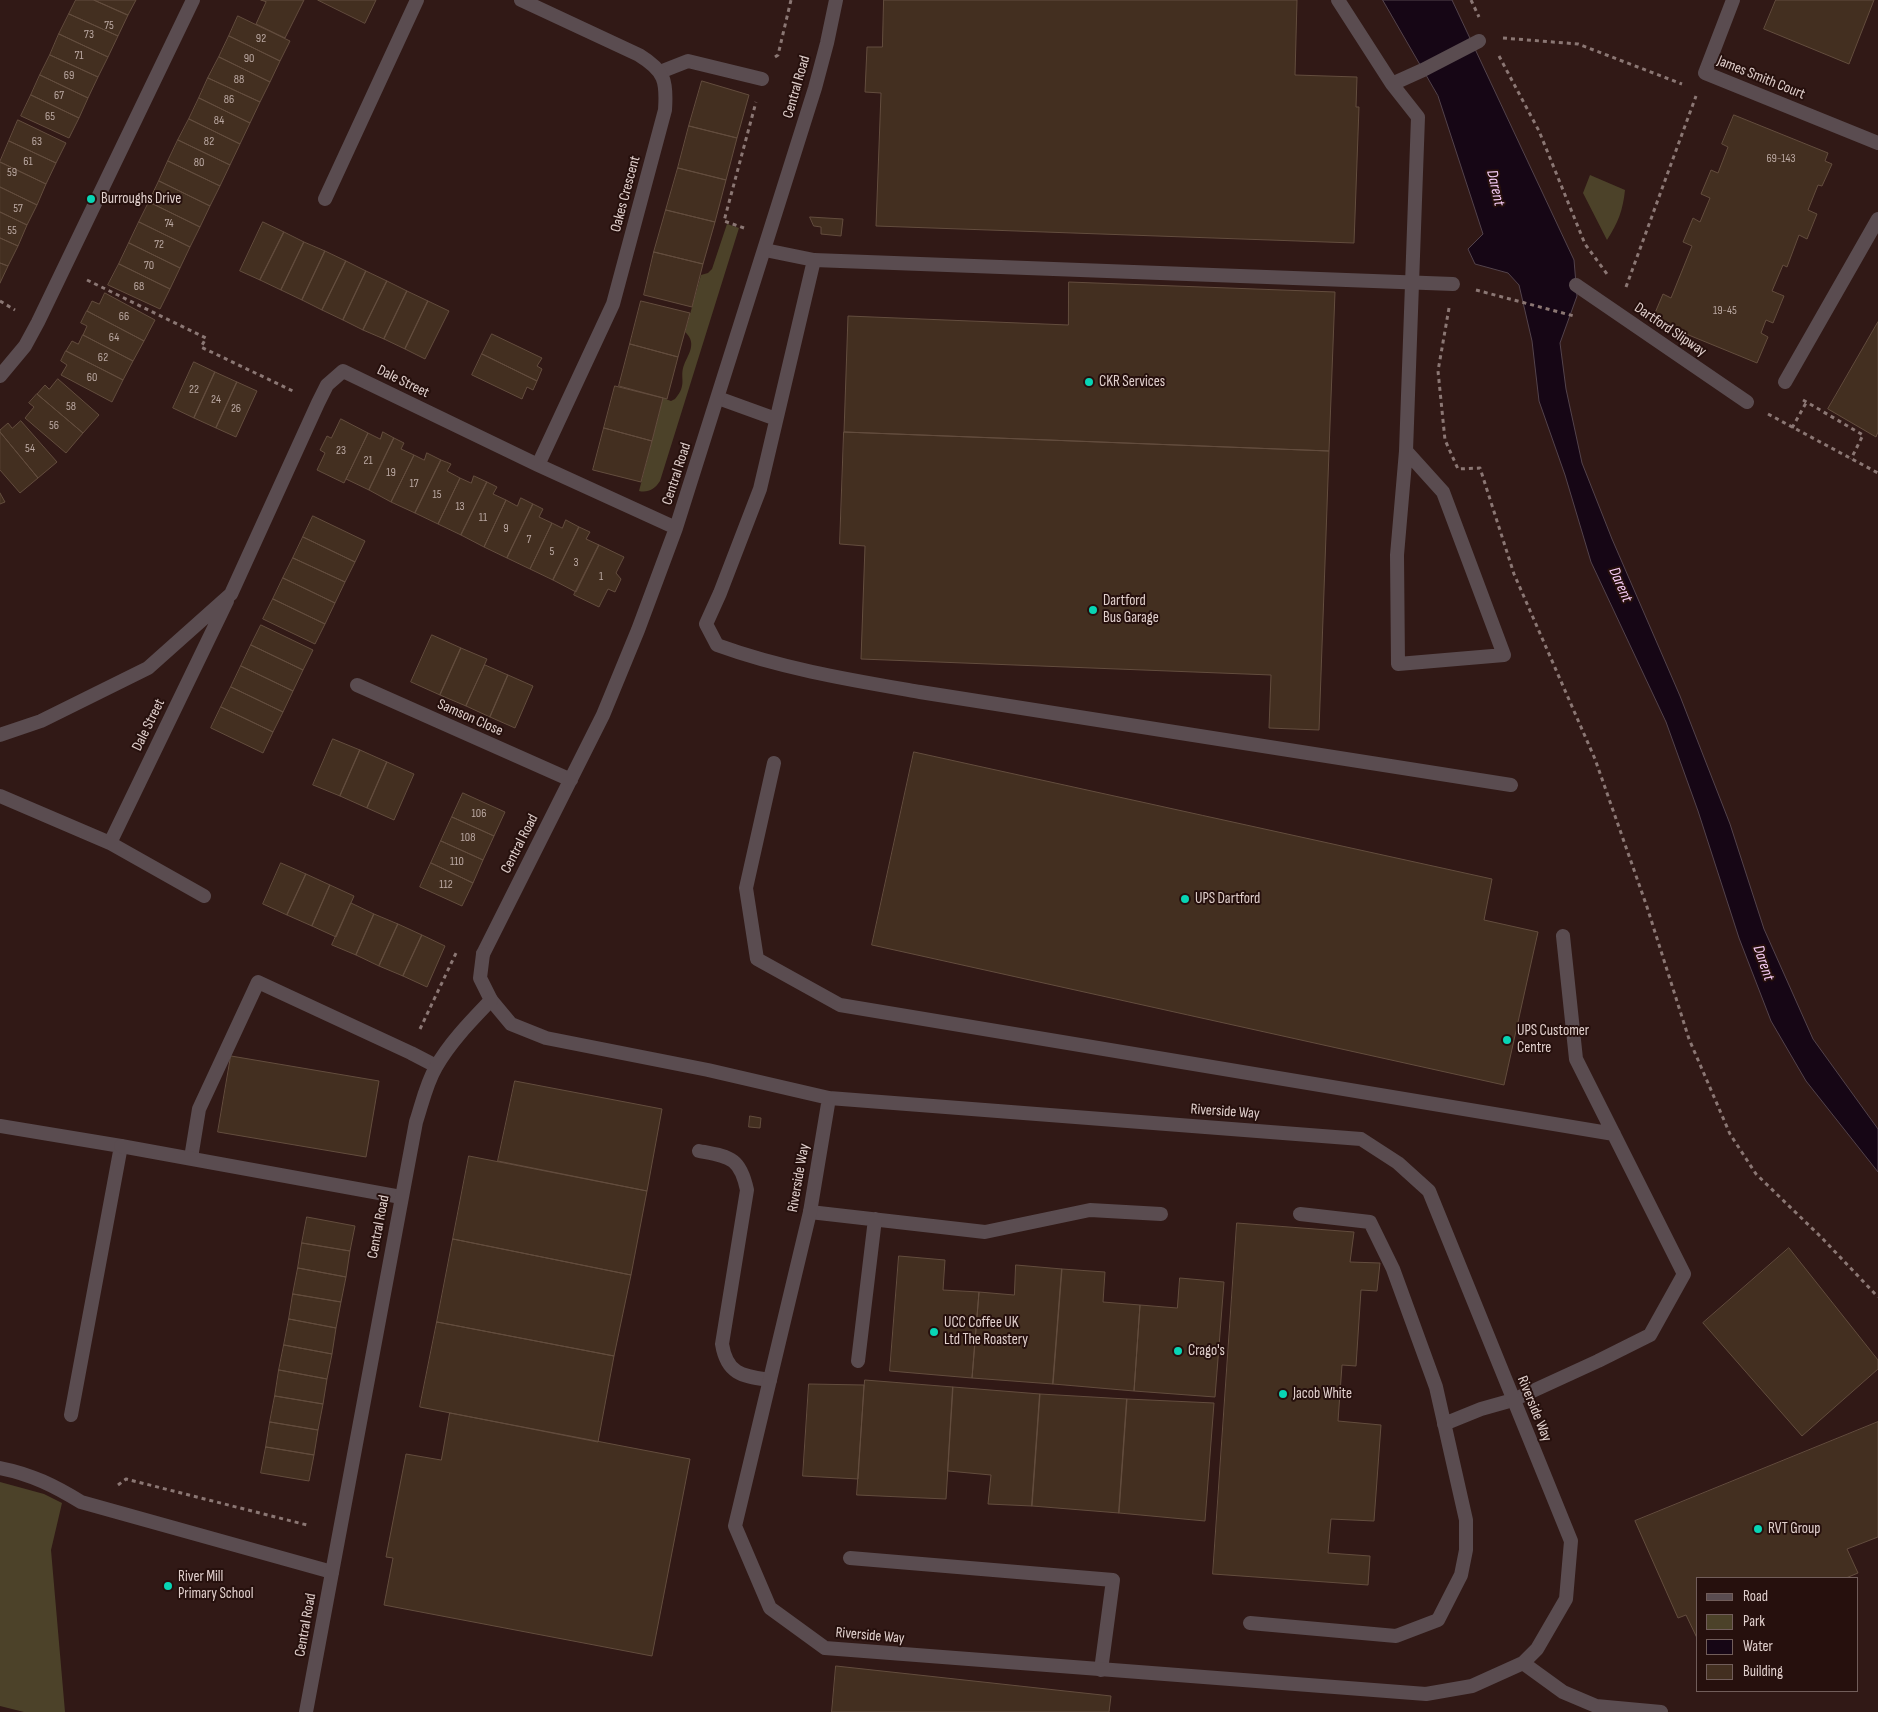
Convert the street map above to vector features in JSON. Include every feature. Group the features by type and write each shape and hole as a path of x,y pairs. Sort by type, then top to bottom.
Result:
{"street":[{"path":"0,376 25,346 38,322 193,0"},
{"path":"325,198 417,0"},
{"path":"521,0 639,55 653,64 660,72 688,61 762,79"},
{"name":"Central Road","path":"307,1710 416,1122 436,1066 455,1040 491,1000 480,978 483,954 602,715 627,658 676,528 815,88 836,0"},
{"path":"1338,0 1392,84 1418,117 1406,451 1397,555 1398,664 1504,655 1443,492 1406,451"},
{"name":"James Smith Court","path":"1733,0 1705,73 1878,143"},
{"path":"1392,84 1484,39"},
{"name":"Oakes Crescent","path":"538,465 614,304 665,110 666,94 663,77 660,72"},
{"path":"1784,382 1878,218"},
{"path":"765,250 814,260 1453,284"},
{"path":"814,260 760,489 706,624 717,645 750,657 823,675 1511,785"},
{"name":"Dartford Slipway","path":"1576,286 1747,402"},
{"name":"Dale Street","path":"110,843 230,594 327,385 343,371 538,465 676,528"},
{"path":"718,398 776,419"},
{"name":"Dale Street","path":"0,735 41,721 148,668 230,594"},
{"name":"Samson Close","path":"357,686 571,780"},
{"path":"774,763 746,888 757,959 840,1005 1614,1134"},
{"path":"0,796 110,843 204,896"},
{"path":"1444,1424 1481,1409 1513,1400 1598,1361 1650,1334 1684,1274 1576,1059 1563,936"},
{"path":"191,1158 200,1109 258,982 436,1066"},
{"path":"491,1000 511,1024 546,1038 708,1070 829,1098"},
{"name":"Riverside Way","path":"829,1098 1361,1139 1398,1163 1429,1191 1571,1541 1566,1599 1537,1650 1523,1663 1472,1686 1426,1694 825,1648 770,1608 735,1526 810,1212 829,1098"},
{"path":"0,1126 401,1196"},
{"path":"71,1415 122,1146"},
{"path":"699,1151 723,1156 736,1162 743,1172 747,1190 722,1344 724,1353 728,1364 735,1372 770,1380"},
{"path":"810,1212 985,1232 1090,1210 1161,1214"},
{"path":"1250,1622 1396,1636 1438,1620 1461,1575 1466,1550 1466,1520 1436,1386 1394,1269 1370,1222 1300,1214"},
{"path":"858,1361 875,1219"},
{"path":"0,1468 19,1472 57,1487 81,1502 332,1572"},
{"path":"850,1558 1113,1580 1101,1670"},
{"path":"1523,1663 1563,1692 1596,1706 1631,1711 1661,1712"}],"path":[{"path":"744,228 724,221 762,79 768,62 778,55 790,0"},
{"path":"1471,0 1484,39 1539,131 1585,244 1612,280"},
{"path":"1484,39 1578,44 1676,81"},
{"path":"1623,295 1705,73"},
{"path":"1578,318 1525,302 1453,284 1438,371 1445,440 1458,469 1480,468 1514,574 1595,759 1647,908 1689,1039 1730,1134 1756,1174 1821,1237 1878,1297"},
{"path":"105,289 206,338 201,347 318,404"},
{"path":"1792,428 1806,403 1864,435 1851,459"},
{"path":"112,1490 126,1479 307,1525"}],"green space":[{"path":"1590,175 1625,190 1619,216 1607,240 1583,193"},
{"path":"727,224 739,228 660,481 651,490 639,491 663,398 671,401 675,399 681,389 684,365 691,348 691,340 685,332 701,275 708,273 712,269"},
{"path":"0,1482 44,1494 62,1503 51,1550 65,1712 24,1712 0,1706"}],"water":[{"name":"Darent","path":"1383,0 1452,0 1574,260 1577,296 1560,343 1566,389 1582,463 1612,539 1680,696 1730,824 1764,929 1813,1039 1878,1129 1878,1172 1806,1081 1771,1021 1739,938 1698,811 1666,722 1591,562 1565,475 1539,401 1532,341 1519,285 1508,273 1475,264 1468,249 1483,234 1438,96"}],"building":[{"path":"76,0 94,0 128,15 118,36 69,14"},
{"path":"94,0 136,0 128,15"},
{"path":"261,0 304,0 285,38 256,24 266,2"},
{"path":"318,0 376,0 365,23"},
{"path":"884,0 1297,0 1295,75 1357,77 1356,107 1359,107 1354,243 876,226 881,93 865,92 867,47 882,47"},
{"path":"1776,0 1874,0 1849,64 1764,29"},
{"path":"69,14 118,36 108,57 59,34"},
{"path":"238,16 290,41 280,61 229,36"},
{"path":"59,34 108,57 98,77 50,55"},
{"path":"229,36 280,61 270,82 219,57"},
{"path":"50,55 98,77 88,98 40,75"},
{"path":"219,57 270,82 260,102 208,78"},
{"path":"40,75 88,98 79,118 31,95"},
{"path":"208,78 260,102 250,123 199,98"},
{"path":"702,81 749,95 737,138 689,126"},
{"path":"31,95 79,118 69,138 21,116"},
{"path":"199,98 250,123 240,144 189,119"},
{"path":"1734,115 1828,153 1825,161 1832,164 1822,186 1818,185 1808,210 1817,214 1807,239 1799,235 1787,267 1783,265 1772,291 1784,296 1773,323 1766,320 1761,333 1768,337 1757,363 1652,320 1663,294 1671,298 1692,246 1683,242 1693,218 1700,222 1710,198 1701,194 1711,170 1718,173 1728,147 1722,144"},
{"path":"189,119 240,144 230,165 178,140"},
{"path":"18,120 66,143 56,163 9,141"},
{"path":"689,126 737,138 726,180 678,168"},
{"path":"178,140 230,165 220,186 168,161"},
{"path":"9,141 56,163 46,184 0,162"},
{"path":"168,161 220,186 210,206 159,181"},
{"path":"0,162 46,184 37,205 0,187"},
{"path":"678,168 726,180 715,222 666,210"},
{"path":"159,181 210,206 200,227 149,202"},
{"path":"0,187 37,205 27,225 0,212"},
{"path":"149,202 200,227 190,247 139,222"},
{"path":"666,210 715,222 703,264 654,252"},
{"path":"0,212 27,225 18,246 0,238"},
{"path":"810,217 843,219 841,236 821,234 821,227 814,226"},
{"path":"139,222 190,247 180,268 129,243"},
{"path":"263,222 284,232 260,280 240,271"},
{"path":"284,232 304,242 281,290 260,280"},
{"path":"0,238 18,246 8,266 0,263"},
{"path":"304,242 325,251 302,300 281,290"},
{"path":"129,243 180,268 170,289 119,264"},
{"path":"325,251 346,261 322,310 302,300"},
{"path":"654,252 703,264 692,307 644,295"},
{"path":"346,261 366,271 343,320 322,310"},
{"path":"0,263 8,266 0,283"},
{"path":"119,264 170,289 160,309 108,285"},
{"path":"366,271 387,281 363,330 343,320"},
{"path":"387,281 407,291 384,339 363,330"},
{"name":"CKR Services","path":"1069,282 1335,292 1329,451 844,432 848,316 1068,325"},
{"path":"407,291 428,301 405,349 384,339"},
{"path":"105,293 155,320 144,341 87,311 92,301 99,304"},
{"path":"428,301 449,311 425,359 405,349"},
{"path":"641,301 690,313 678,357 630,344"},
{"path":"87,311 144,341 133,361 83,335 87,326 81,323"},
{"path":"1878,322 1878,432 1876,437 1828,409"},
{"path":"492,334 542,358 537,366 542,369 537,381 482,354"},
{"path":"83,335 133,361 123,380 66,351 72,341 78,344"},
{"path":"630,344 678,357 667,399 619,386"},
{"path":"66,351 123,380 112,402 61,375 67,365 61,361"},
{"path":"482,354 537,381 533,390 527,387 522,399 472,375"},
{"path":"194,362 215,372 194,418 173,408"},
{"path":"215,372 237,382 216,428 194,418"},
{"path":"58,379 99,415 83,433 37,394 45,385 49,389"},
{"path":"237,382 257,391 236,437 216,428"},
{"path":"615,386 663,398 652,441 604,428"},
{"path":"37,394 83,433 66,453 25,418 34,407 29,403"},
{"path":"341,419 368,433 344,483 317,470 325,453 320,450 327,436 331,438"},
{"path":"21,421 57,462 38,478 0,432 8,423 12,428"},
{"path":"604,428 652,441 641,482 593,470"},
{"path":"0,432 38,478 20,493 0,470"},
{"path":"383,432 394,438 369,490 346,479 368,433 380,439"},
{"name":"Dartford Bus Garage","path":"844,432 1329,451 1319,730 1269,728 1271,675 861,659 865,546 840,544"},
{"path":"394,438 404,443 401,449 414,455 391,502 369,490"},
{"path":"427,453 441,460 415,513 391,502 414,455 424,460"},
{"path":"441,460 451,464 447,471 460,478 438,524 415,513"},
{"path":"474,476 487,482 461,535 438,524 460,478 471,483"},
{"path":"487,482 497,487 493,494 506,500 484,547 461,535"},
{"path":"0,493 5,502 0,504"},
{"path":"521,498 533,504 507,558 484,547 506,500 517,506"},
{"path":"533,504 543,509 539,517 552,523 530,569 507,558"},
{"path":"313,516 365,541 355,562 303,537"},
{"path":"566,520 579,527 553,580 530,569 552,523 562,528"},
{"path":"579,527 590,532 586,539 599,545 576,592 553,580"},
{"path":"303,537 355,562 345,582 293,558"},
{"path":"599,545 624,557 616,573 621,579 615,592 608,589 599,607 574,595"},
{"path":"293,558 345,582 335,603 283,578"},
{"path":"283,578 335,603 325,624 273,599"},
{"path":"273,599 325,624 315,644 263,619"},
{"path":"261,625 313,650 303,670 251,645"},
{"path":"432,635 461,648 440,695 411,682"},
{"path":"251,645 303,670 293,691 241,666"},
{"path":"461,648 487,659 466,706 440,695"},
{"path":"485,665 508,675 490,717 466,706"},
{"path":"241,666 293,691 283,712 231,687"},
{"path":"508,675 533,686 515,728 490,717"},
{"path":"231,687 283,712 273,732 221,707"},
{"path":"221,707 273,732 263,753 211,728"},
{"path":"333,739 360,750 340,796 313,785"},
{"path":"360,750 387,762 367,808 340,796"},
{"name":"UPS Dartford","path":"914,752 1492,879 1484,920 1538,932 1504,1085 872,945"},
{"path":"387,762 414,774 394,820 367,808"},
{"path":"463,793 505,812 494,836 452,817"},
{"path":"452,817 494,836 483,860 441,841"},
{"path":"441,841 483,860 473,883 431,863"},
{"path":"281,863 306,874 287,915 263,904"},
{"path":"431,863 473,883 462,906 420,887"},
{"path":"306,874 330,885 312,926 287,915"},
{"path":"330,885 354,896 336,937 312,926"},
{"path":"351,903 374,914 356,955 332,945"},
{"path":"374,914 398,924 379,966 356,955"},
{"path":"398,924 422,935 403,976 379,966"},
{"path":"422,935 445,946 427,987 403,976"},
{"path":"231,1056 379,1081 366,1157 218,1132"},
{"path":"515,1081 662,1109 647,1191 498,1161"},
{"path":"750,1116 761,1118 760,1128 749,1127"},
{"path":"469,1156 647,1191 631,1275 453,1239"},
{"path":"307,1217 355,1226 350,1251 302,1243"},
{"name":"Jacob White","path":"1237,1223 1354,1232 1350,1262 1380,1263 1377,1291 1361,1290 1356,1366 1342,1365 1338,1421 1381,1425 1374,1521 1331,1519 1328,1553 1370,1556 1368,1585 1213,1574"},
{"path":"453,1239 631,1275 614,1356 437,1322"},
{"path":"302,1243 350,1251 346,1277 298,1268"},
{"path":"1789,1248 1878,1360 1878,1369 1802,1436 1703,1323"},
{"name":"UCC Coffee UK Ltd The Roastery","path":"899,1256 945,1260 943,1290 979,1292 972,1378 890,1371"},
{"path":"1016,1265 1062,1269 1053,1384 972,1378 979,1292 1014,1295"},
{"path":"298,1268 346,1277 341,1302 293,1294"},
{"path":"1062,1269 1105,1272 1103,1302 1140,1305 1134,1391 1053,1384"},
{"name":"Crago's","path":"1180,1278 1224,1282 1215,1397 1134,1391 1140,1305 1177,1308"},
{"path":"293,1294 341,1302 336,1328 289,1319"},
{"path":"289,1319 336,1328 332,1354 284,1345"},
{"path":"437,1322 614,1356 598,1442 420,1407"},
{"path":"284,1345 332,1354 327,1379 279,1370"},
{"path":"279,1370 327,1379 323,1404 275,1396"},
{"path":"865,1380 953,1387 946,1499 857,1495"},
{"path":"809,1384 864,1385 858,1479 803,1476"},
{"path":"953,1387 1040,1394 1032,1506 988,1504 991,1475 948,1471"},
{"path":"1040,1394 1127,1399 1119,1513 1032,1506"},
{"path":"275,1396 323,1404 318,1430 270,1422"},
{"path":"1127,1399 1214,1403 1205,1521 1119,1513"},
{"path":"450,1413 690,1459 652,1656 384,1605 393,1558 386,1557 406,1454 441,1460"},
{"path":"270,1422 318,1430 314,1455 266,1447"},
{"name":"RVT Group","path":"1878,1422 1878,1537 1847,1549 1858,1573 1848,1577 1696,1577 1696,1636 1686,1615 1678,1618 1635,1521"},
{"path":"266,1447 314,1455 309,1481 261,1473"},
{"path":"836,1666 1111,1696 1109,1712 832,1712"}],"place":[{"name":"Burroughs Drive","path":"91,199"},
{"name":"CKR Services","path":"1089,382"},
{"name":"Dartford Bus Garage","path":"1093,610"},
{"name":"UPS Dartford","path":"1185,899"},
{"name":"UPS Customer Centre","path":"1507,1040"},
{"name":"UCC Coffee UK Ltd The Roastery","path":"934,1332"},
{"name":"Crago's","path":"1178,1351"},
{"name":"Jacob White","path":"1283,1394"},
{"name":"RVT Group","path":"1758,1529"},
{"name":"River Mill Primary School","path":"168,1586"}]}
